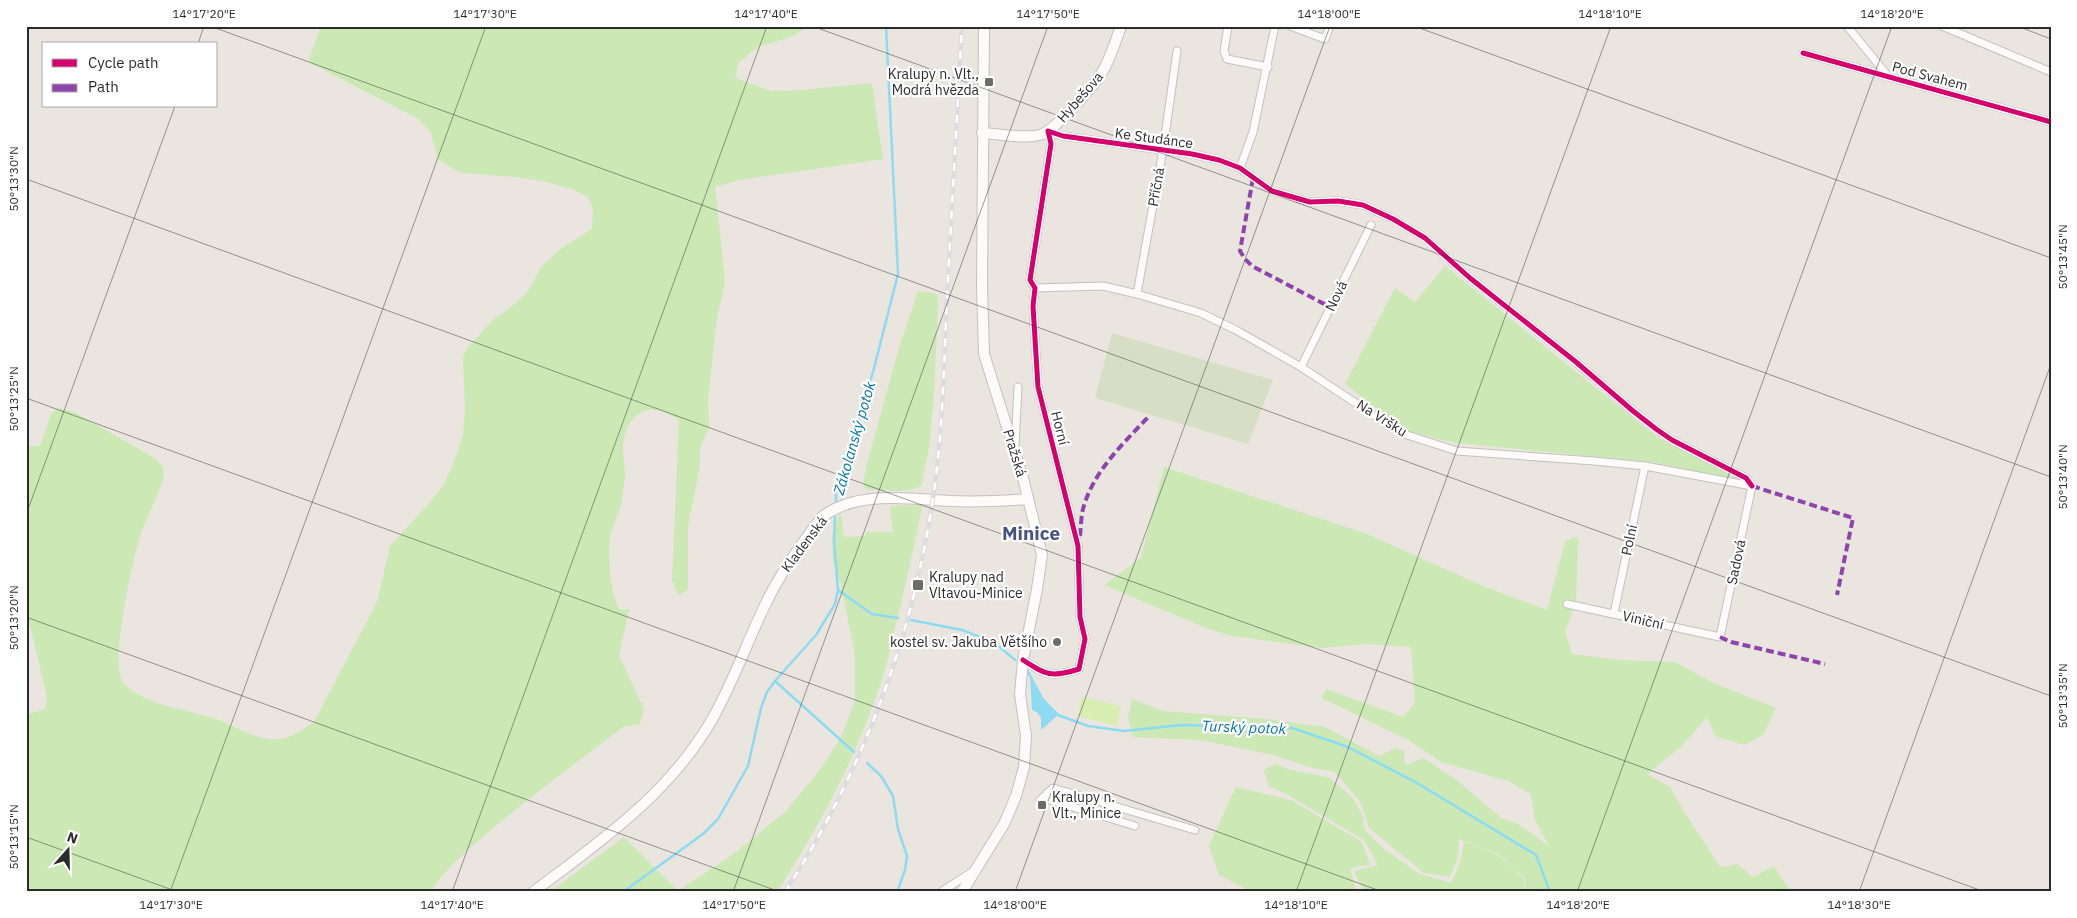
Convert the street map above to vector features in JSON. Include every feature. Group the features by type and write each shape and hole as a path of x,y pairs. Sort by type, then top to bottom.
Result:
{"main road":[{"name":"Pražská","path":"962,892 1004,824 1016,796 1024,767 1026,736 1020,694 1022,660 1042,556 1028,499 984,354 982,133 984,26"},
{"name":"Hybešova","path":"982,133 1033,136 1048,131 1055,126 1097,79 1104,68 1121,26"},
{"name":"Kladenská","path":"533,892 642,807 669,778 713,718 780,577 822,518 831,510 856,502 894,498 950,501 1028,499"}],"street":[{"path":"1228,26 1224,50 1227,60 1268,67"},
{"path":"1240,168 1252,132 1268,67 1275,26"},
{"path":"1290,26 1325,39 1330,26"},
{"path":"1847,26 1888,76"},
{"path":"1942,26 2051,72"},
{"name":"Příčná","path":"1137,294 1163,150 1177,50"},
{"name":"Pod Svahem","path":"1803,53 2051,122"},
{"name":"Ke Studánce","path":"1048,131 1063,136 1201,156 1240,168 1272,191 1310,202 1338,201 1363,205 1425,238 1470,278 1576,362 1633,411 1672,440 1746,478 1752,486"},
{"name":"Horní","path":"1022,660 1042,673 1051,675 1079,669 1085,639 1080,617 1078,546 1038,387 1033,306 1034,288 1030,280 1051,144 1048,131"},
{"name":"Nová","path":"1300,367 1371,225"},
{"name":"Na Vršku","path":"1034,288 1092,285 1137,294 1201,314 1236,330 1300,367 1401,433 1457,451 1645,466 1752,486"},
{"path":"1014,451 1018,387"},
{"name":"Polní","path":"1614,613 1645,466"},
{"name":"Sadová","path":"1720,638 1752,486"},
{"name":"Viniční","path":"1567,604 1720,638"},
{"path":"1040,800 1052,788 1195,830"},
{"path":"1047,793 1050,800 1135,826"},
{"name":"Pražská","path":"941,892 977,868"}],"green space":[{"path":"321,26 809,26 793,36 758,47 738,63 735,78 771,91 872,83 883,159 739,180 715,187 725,280 716,324 708,401 709,427 700,448 700,466 688,527 688,590 678,595 672,580 679,421 657,410 643,412 631,421 623,441 625,476 621,504 610,539 609,565 617,604 620,610 629,609 619,656 644,709 640,724 623,727 550,782 487,833 461,857 441,877 432,892 26,892 26,715 45,709 47,697 26,609 26,446 38,446 41,444 51,414 58,408 74,412 156,459 163,468 164,476 159,491 140,536 123,613 119,658 120,674 124,684 133,691 155,702 216,719 256,736 272,739 289,737 314,722 377,602 390,546 433,499 444,484 452,467 463,436 465,410 463,356 468,347 495,318 509,309 527,293 542,266 562,248 592,229 593,209 588,197 574,190 547,182 516,177 460,173 438,159 431,133 419,119 312,64 309,60"},
{"path":"1445,266 1657,437 1729,474 1731,479 1652,462 1455,443 1404,430 1345,384 1395,288 1415,302"},
{"path":"918,291 937,294 938,304 934,394 929,447 921,486 901,491 866,489 863,483 868,460 899,348"},
{"path":"1112,333 1273,380 1248,444 1095,398"},
{"path":"1164,467 1367,534 1483,586 1547,610 1565,542 1574,537 1578,538 1576,601 1565,632 1572,654 1618,660 1675,662 1713,683 1776,708 1763,735 1744,745 1715,736 1707,717 1681,747 1647,774 1670,787 1720,867 1737,864 1753,877 1774,866 1791,892 1527,892 1524,877 1512,868 1505,859 1494,852 1459,839 1458,857 1450,877 1424,873 1369,828 1361,803 1335,772 1305,766 1273,755 1200,740 1133,737 1128,718 1132,699 1163,711 1266,719 1325,727 1379,756 1396,748 1404,751 1405,765 1424,758 1458,781 1501,818 1518,824 1549,846 1535,820 1531,794 1508,781 1441,762 1408,740 1322,698 1326,689 1403,717 1415,703 1411,647 1366,644 1322,648 1232,636 1206,628 1104,585 1141,558"},
{"path":"922,505 889,657 862,735 823,815 777,892 550,892 624,837 678,891 735,853 785,812 819,771 840,739 855,701 855,654 840,581 833,561 832,535 839,514 841,516 844,537 865,536 866,532 893,532 890,506"},
{"path":"1082,697 1121,706 1117,726 1078,716"},
{"path":"1275,764 1288,769 1330,778 1353,798 1363,817 1364,829 1383,848 1418,873 1451,883 1460,863 1464,842 1501,858 1523,878 1526,892 1366,892 1354,871 1378,865 1364,840 1269,786 1264,770"},
{"path":"1236,787 1291,800 1362,842 1370,865 1350,868 1356,890 1359,892 1252,892 1219,875 1209,846"}],"water":[{"path":"1030,676 1043,700 1058,715 1041,730 1040,715 1032,710"}],"waterway":[{"name":"Zákolanský potok","path":"836,505 836,494 873,372 898,274 886,26"},
{"name":"Zákolanský potok","path":"623,892 703,834 718,819 748,766 761,708 767,692 816,635 835,604 838,590 834,541 835,513"},
{"name":"Turský potok","path":"838,590 872,614 898,618"},
{"name":"Turský potok","path":"911,620 962,630 995,643 1015,660"},
{"name":"Turský potok","path":"1027,670 1043,700 1058,715 1088,726 1124,731 1182,725 1292,728 1348,747 1417,783 1536,855 1550,892"},
{"path":"775,681 854,752"},
{"path":"867,763 881,776 893,796 898,829 907,856 905,870 897,892"}],"railway":[{"path":"785,892 813,847 838,800 880,703 912,602 924,551 933,498 941,423 962,26"}],"marked path":[{"path":"1253,178 1240,251 1252,266 1330,307"},
{"path":"1080,536 1083,509 1094,482 1110,458 1150,415"},
{"path":"1752,486 1853,518 1837,595"},
{"path":"1720,637 1731,642 1825,664"}],"cycle path":[{"path":"1803,53 2051,122"},
{"path":"1048,131 1063,136 1192,154 1219,160 1240,168 1272,191 1310,202 1338,201 1363,205 1393,219 1425,238 1470,278 1576,362 1656,429 1672,440 1746,478 1752,486"},
{"path":"1023,660 1049,674 1062,674 1079,669 1085,639 1080,617 1078,546 1038,387 1033,306 1035,288 1030,280 1051,144 1048,131"}],"place":[{"name":"Kralupy n. Vlt., Modrá hvězda","path":"989,82"},
{"name":"Kralupy nad Vltavou-Minice","path":"918,585"},
{"name":"kostel sv. Jakuba Většího","path":"1057,642"},
{"name":"Kralupy n. Vlt., Minice","path":"1042,805"}],"district":[{"name":"Minice","path":"1031,533"}]}
